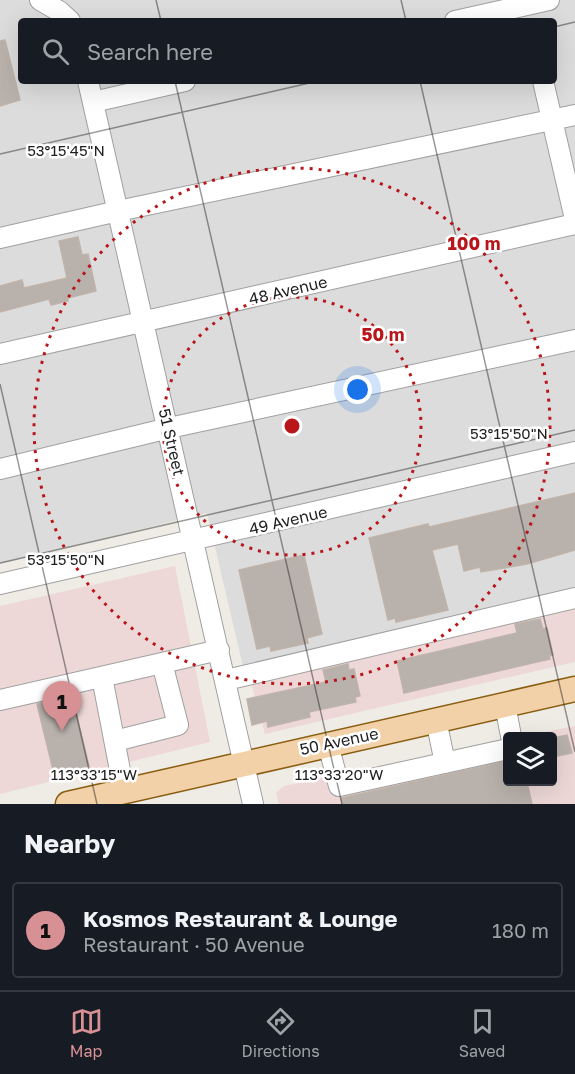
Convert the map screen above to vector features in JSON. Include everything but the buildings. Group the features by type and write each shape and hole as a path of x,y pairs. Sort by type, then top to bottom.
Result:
{"main road":[{"name":"50 Avenue","path":"68,804 244,762 575,689"}],"street":[{"path":"40,0 67,18"},
{"path":"473,18 526,9 549,0"},
{"name":"51 Street","path":"89,84 254,804"},
{"path":"93,102 172,84"},
{"path":"544,84 575,221"},
{"path":"0,238 575,115"},
{"name":"48 Avenue","path":"0,354 143,323 575,221"},
{"path":"0,469 169,428 575,340"},
{"name":"49 Avenue","path":"0,584 575,452"},
{"path":"226,680 575,598"},
{"path":"0,700 219,650"},
{"path":"115,741 178,725 162,663"},
{"path":"102,677 124,791"},
{"path":"505,705 510,732"},
{"path":"436,720 445,763"},
{"path":"328,744 339,786 503,750"}],"shaded area":[{"path":"0,0 575,0 575,592 244,671 207,513 0,564"},
{"path":"175,566 210,742 0,794 0,606"},
{"path":"575,601 575,662 265,734 250,679"},
{"path":"575,726 575,804 279,804 276,793 284,786 503,741 503,786 557,786 557,732 544,732"}],"place":[{"name":"Kosmos Restaurant & Lounge","path":"62,731"}]}
